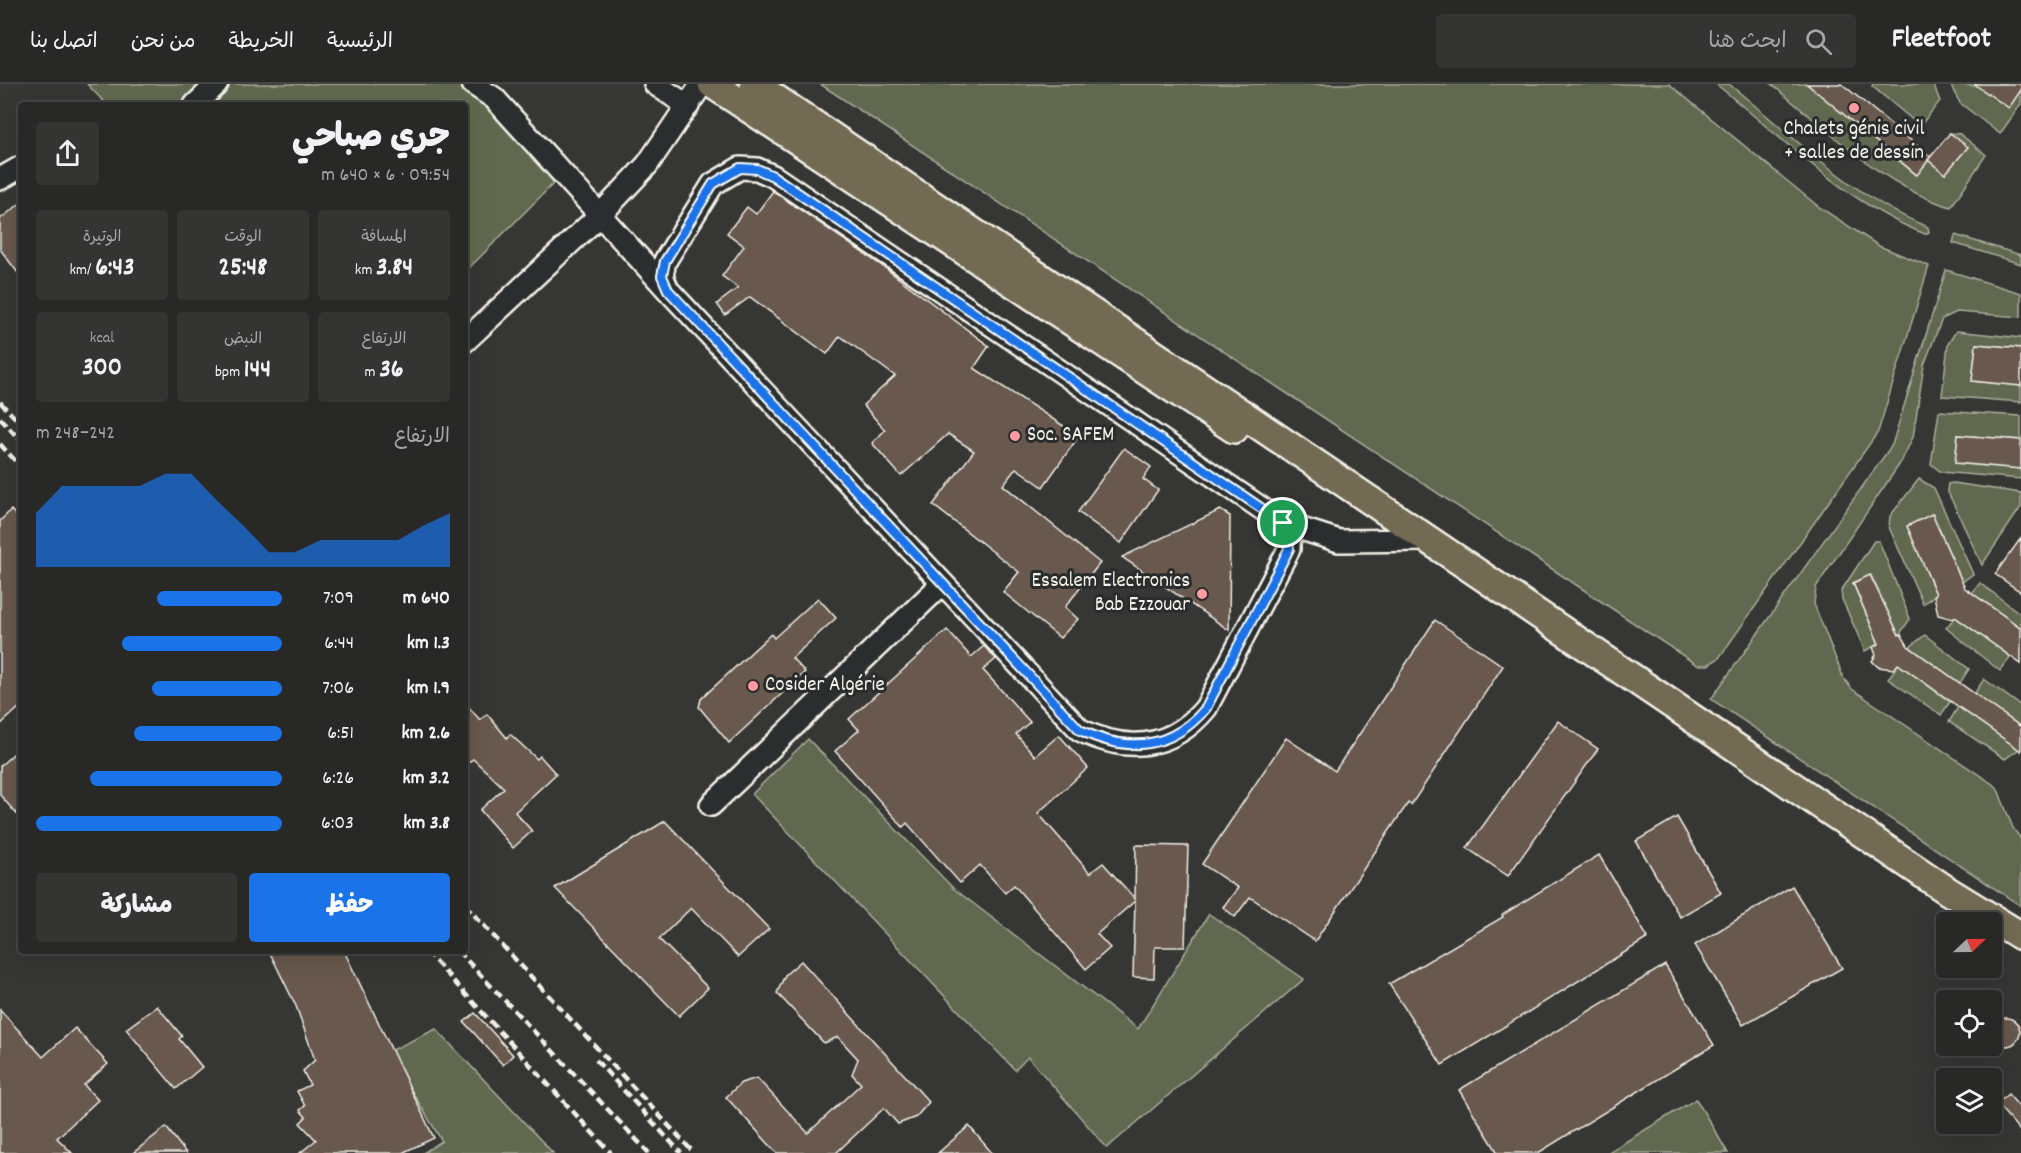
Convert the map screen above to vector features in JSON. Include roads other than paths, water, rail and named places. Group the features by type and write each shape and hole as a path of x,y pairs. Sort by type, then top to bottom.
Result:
{"main road":[{"path":"712,84 1943,897 2021,936"},
{"path":"754,84 1431,540 1943,897 1959,912"},
{"path":"2002,945 2021,957"}],"street":[{"path":"198,102 217,84"},
{"path":"473,84 494,98 668,290 1080,730 1103,741 1125,746 1153,742 1177,735 1195,722 1206,708 1289,549 1283,523"},
{"path":"655,84 688,106"},
{"path":"468,338 601,214 647,165 702,84"},
{"path":"668,290 662,276 665,261 713,184 740,168 757,169 773,176 1283,523 1338,541 1431,540"},
{"path":"0,178 18,169"},
{"path":"711,805 942,584"}],"railway":[{"path":"0,402 18,421"},
{"path":"0,418 18,438"},
{"path":"0,444 18,464"},
{"path":"468,908 694,1153"},
{"path":"429,954 611,1153"},
{"path":"461,954 649,1153"},
{"path":"596,1060 681,1153"}],"place":[{"name":"Chalets génis civil + salles de dessin","path":"1854,108"},
{"name":"Soc. SAFEM","path":"1015,436"},
{"name":"Essalem Electronics Bab Ezzouar","path":"1202,594"},
{"name":"Cosider Algérie","path":"753,686"}]}
